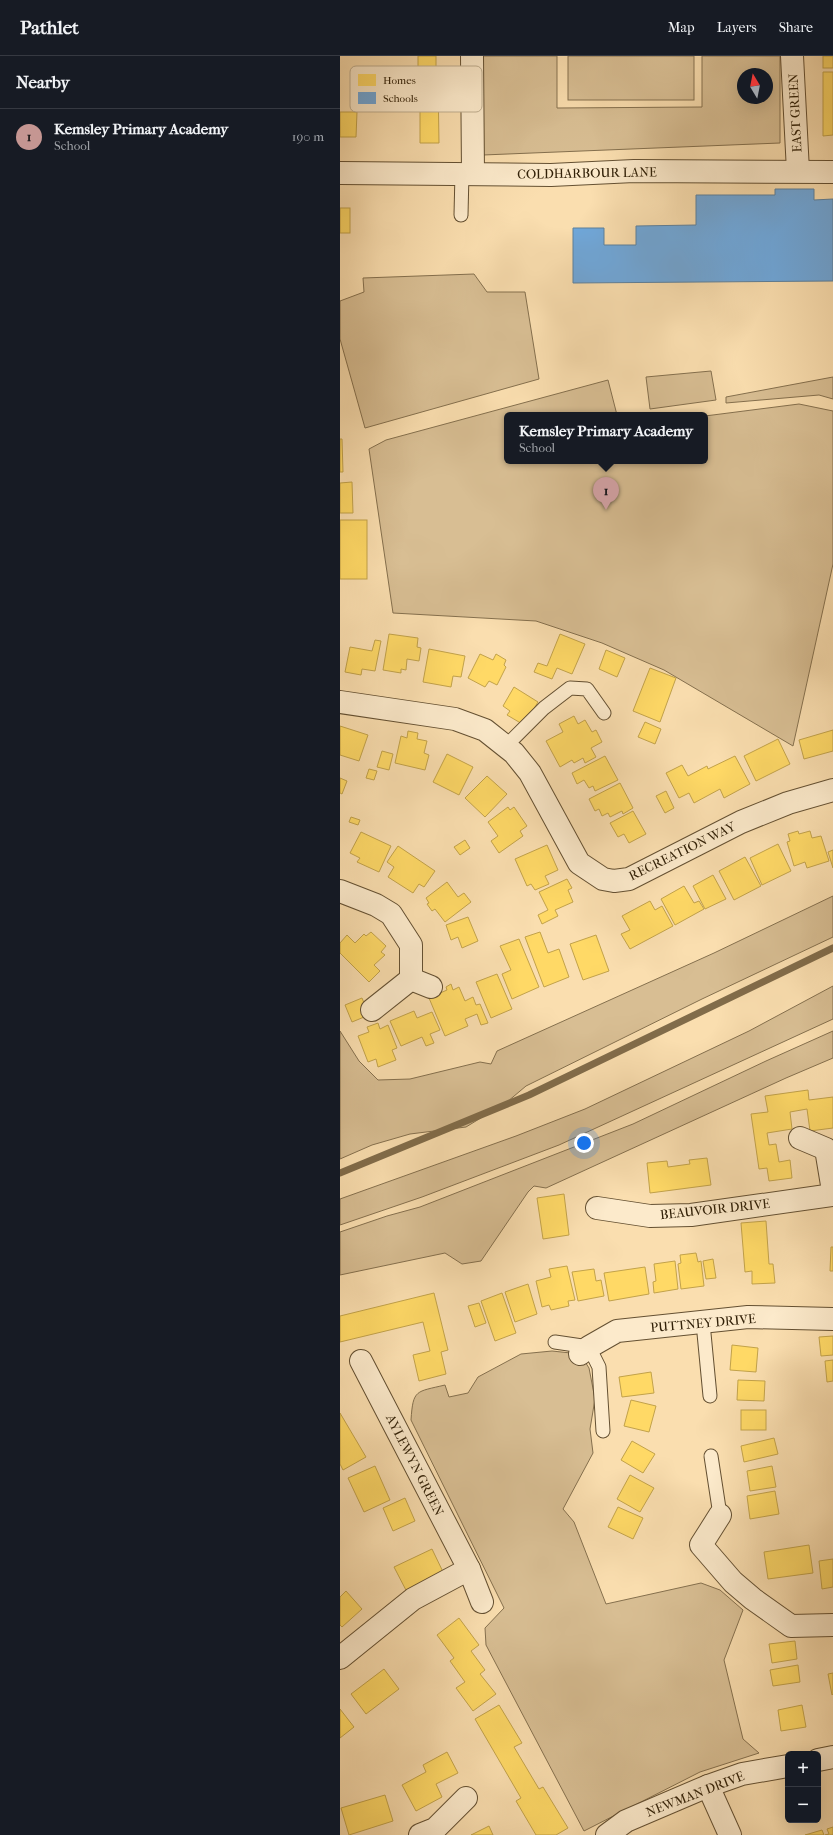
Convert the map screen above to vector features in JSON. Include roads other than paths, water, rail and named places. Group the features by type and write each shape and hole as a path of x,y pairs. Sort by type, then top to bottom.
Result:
{"street":[{"path":"472,56 472,66"},
{"name":"EAST GREEN","path":"792,56 798,171"},
{"path":"467,173 470,112"},
{"name":"COLDHARBOUR LANE","path":"340,173 467,173 551,175 634,172 833,172"},
{"name":"RECREATION WAY","path":"340,702 455,719 485,730 514,753 530,774 579,863 603,879 614,881 630,879 748,819 788,802 833,790"},
{"path":"340,891 376,905 391,914 411,945 421,983 372,1010"},
{"path":"800,1138 826,1149 833,1191"},
{"name":"BEAUVOIR DRIVE","path":"597,1208 650,1216 691,1215 833,1195"},
{"name":"PUTTNEY DRIVE","path":"584,1351 617,1331 748,1317 833,1319"},
{"name":"AYLEWYN GREEN","path":"361,1361 469,1569 482,1602"},
{"path":"720,1515 701,1545 733,1582 753,1599 792,1626 833,1625"},
{"path":"340,1658 413,1599 469,1569"},
{"path":"821,1759 833,1757"},
{"name":"NEWMAN DRIVE","path":"607,1835 626,1821 708,1786 742,1774 785,1767"},
{"path":"708,1786 730,1835"},
{"path":"420,1835 435,1829 466,1798"}],"lane":[{"path":"461,215 467,173"},
{"path":"506,746 544,708 570,688 586,689 604,713"},
{"path":"703,1322 710,1396"},
{"path":"555,1342 584,1351 599,1367 602,1431"},
{"path":"711,1456 720,1515"}],"waterway":[{"path":"340,1173 529,1095 833,948"}],"place":[{"name":"Kemsley Primary Academy","path":"606,510"}]}
